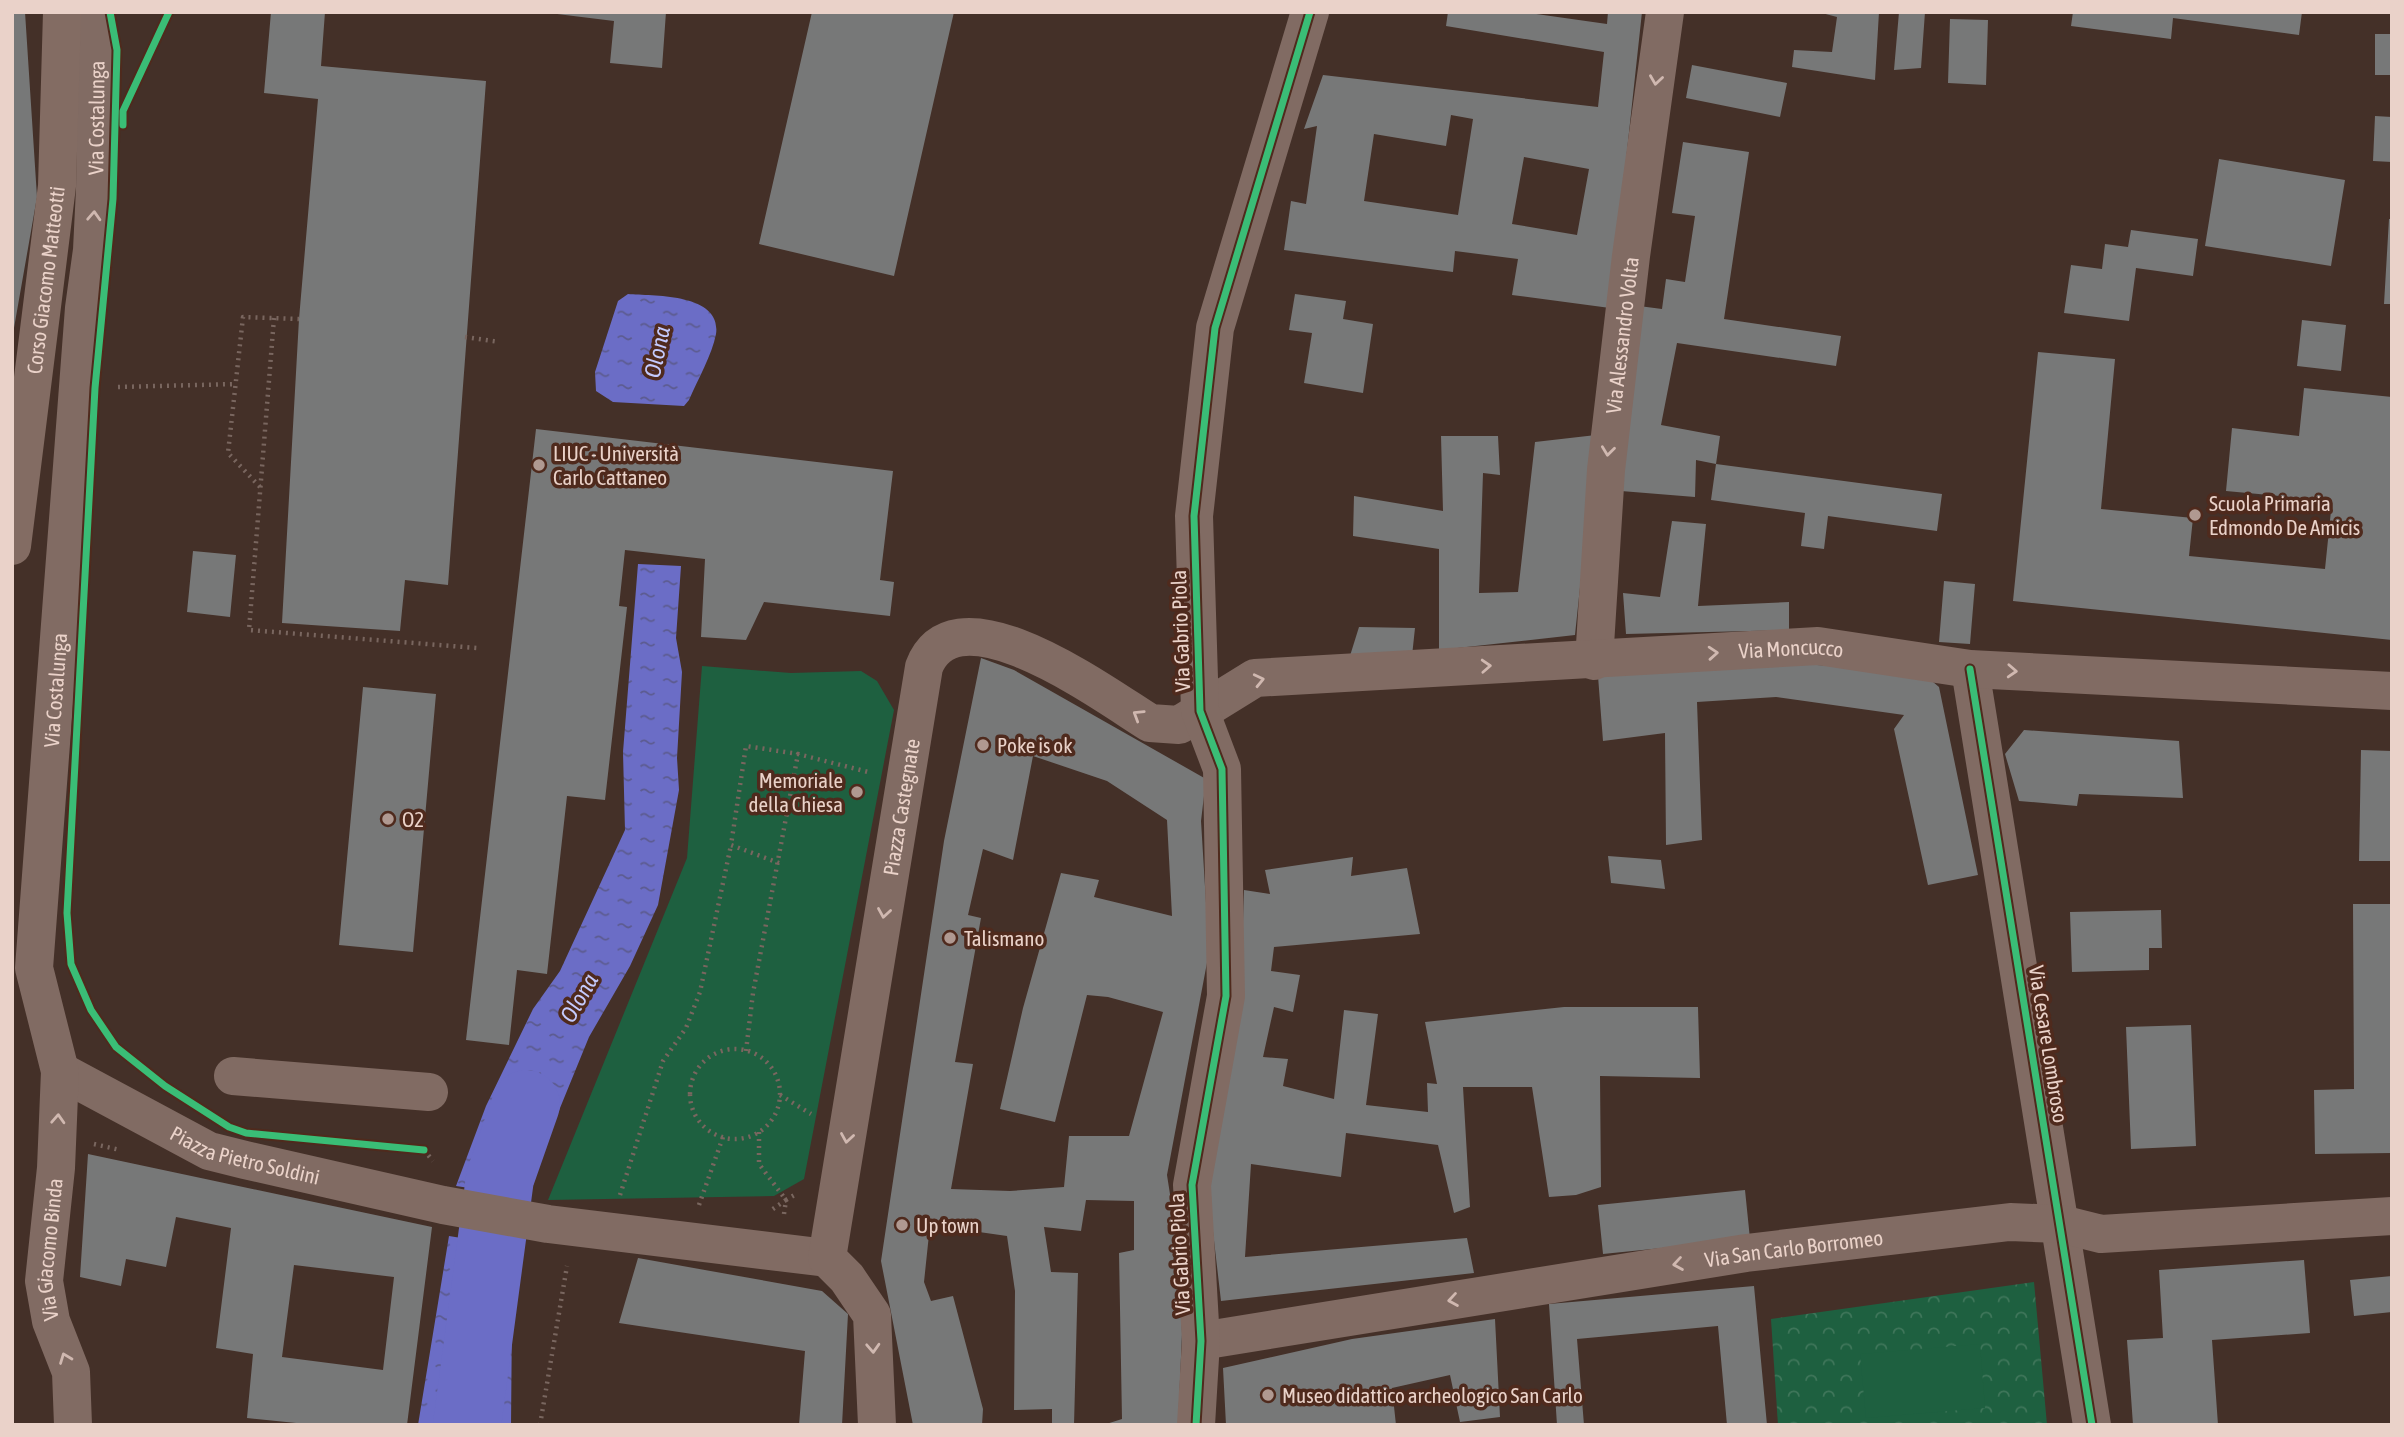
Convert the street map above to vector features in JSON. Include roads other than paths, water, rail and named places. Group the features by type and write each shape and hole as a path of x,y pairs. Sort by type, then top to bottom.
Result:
{"main road":[{"name":"Corso Giacomo Matteotti","path":"12,546 57,186 62,12"}],"street":[{"name":"Via Costalunga","path":"60,1071 34,968 84,308 92,250 97,43 89,12"},
{"name":"Via Gabrio Piola","path":"1196,1425 1201,1341 1192,1185 1226,996 1222,769 1200,712 1194,516 1215,328 1310,12"},
{"name":"Via Alessandro Volta","path":"1594,661 1606,470 1631,256 1665,12"},
{"name":"Via Costalunga","path":"57,186 84,308"},
{"name":"Piazza Castegnate","path":"827,1258 924,667 930,653 940,643 951,639 983,638 1033,653 1150,723 1179,725 1200,712"},
{"name":"Via Moncucco","path":"1200,712 1255,678 1594,661 1818,646 1970,669 2392,691"},
{"name":"Via Cesare Lombroso","path":"1970,669 2092,1425"},
{"name":"Piazza Pietro Soldini","path":"60,1071 209,1150 443,1205 563,1226 827,1258"},
{"name":"Via Giacomo Binda","path":"60,1071 56,1168 44,1281 51,1321 71,1372 73,1425"},
{"path":"233,1076 429,1092"},
{"name":"Via San Carlo Borromeo","path":"1201,1341 1746,1253 2010,1222 2061,1224 2101,1234 2392,1216"},
{"path":"827,1258 848,1278 872,1315 877,1425"}],"water":[{"path":"628,294 684,299 708,311 715,321 716,334 711,350 684,406 613,402 596,391 595,372 618,301"},
{"path":"638,564 681,566 676,638 682,672 677,758 679,790 658,905 630,966 589,1037 540,1157 530,1197 456,1186 486,1106 533,1009 560,971 625,830 623,752"},
{"path":"449,1236 523,1248 512,1315 511,1425 418,1425"}],"waterway":[{"name":"Olona","path":"467,1425 500,1178 526,1104"}],"place":[{"name":"LIUC - Università Carlo Cattaneo","path":"539,465"},
{"name":"Scuola Primaria Edmondo De Amicis","path":"2195,515"},
{"name":"Poke is ok","path":"983,745"},
{"name":"Memoriale della Chiesa","path":"857,792"},
{"name":"O2","path":"388,819"},
{"name":"Talismano","path":"950,938"},
{"name":"Up town","path":"902,1225"},
{"name":"Museo didattico archeologico San Carlo","path":"1268,1395"}]}
